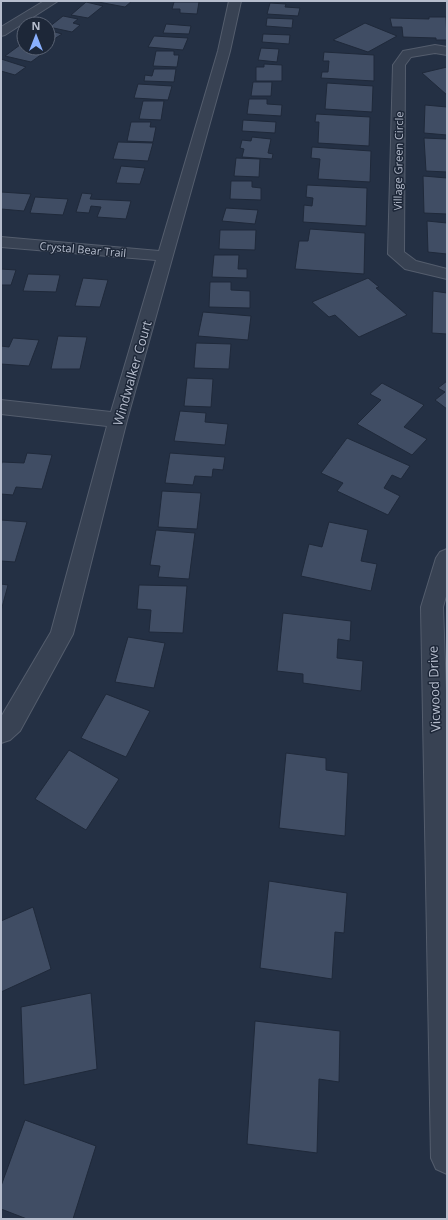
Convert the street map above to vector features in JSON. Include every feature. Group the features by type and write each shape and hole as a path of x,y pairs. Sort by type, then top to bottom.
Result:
{"street":[{"path":"1,32 52,1"},
{"name":"Windwalker Court","path":"1,732 12,723 62,634 118,420 224,51 235,1"},
{"name":"Village Green Circle","path":"447,50 435,49 407,54 399,65 396,254 411,266 447,274"},
{"name":"Crystal Bear Trail","path":"1,242 165,256"},
{"path":"1,407 118,420"},
{"name":"Vicwood Drive","path":"447,558 432,607 447,1158"}],"building":[{"path":"93,1 132,1 125,7"},
{"path":"86,2 103,6 88,18 71,15"},
{"path":"174,2 199,2 197,14 180,13 180,9 172,9"},
{"path":"270,3 286,4 285,7 300,8 298,16 267,14"},
{"path":"63,16 78,19 73,23 80,25 72,32 56,29 56,22"},
{"path":"429,17 446,17 447,40 436,40 436,38 403,37 402,27 392,27 390,18 429,19"},
{"path":"267,18 293,19 292,28 266,26"},
{"path":"365,23 397,36 368,52 333,40"},
{"path":"166,24 191,26 189,34 163,33"},
{"path":"56,32 62,34 56,38"},
{"path":"263,34 290,35 289,44 262,42"},
{"path":"154,36 188,38 183,50 148,47"},
{"path":"16,48 16,56 39,56 31,62 5,56"},
{"path":"261,48 279,49 277,62 258,60"},
{"path":"156,51 174,51 174,55 179,55 177,67 153,66"},
{"path":"324,52 374,55 374,81 321,78 322,72 328,72 329,61 323,61"},
{"path":"1,59 26,67 15,75 1,71"},
{"path":"264,64 282,65 282,81 256,81 256,67 264,67"},
{"path":"447,67 447,95 422,73"},
{"path":"154,69 176,69 174,82 144,81 145,75 152,76"},
{"path":"253,82 272,82 271,96 251,96"},
{"path":"327,83 373,86 372,112 325,109"},
{"path":"138,84 172,86 168,100 134,98"},
{"path":"249,99 267,99 267,104 282,105 281,116 247,114"},
{"path":"143,101 164,101 161,120 139,119"},
{"path":"425,105 447,107 447,135 424,133"},
{"path":"316,114 370,117 369,146 318,143 319,122 315,122"},
{"path":"243,120 276,122 275,133 242,131"},
{"path":"131,122 151,122 150,127 156,127 153,142 127,141"},
{"path":"252,137 271,139 268,153 273,154 272,159 242,157 244,149 240,148 242,140 251,141"},
{"path":"424,138 447,139 447,172 426,171"},
{"path":"118,142 153,143 148,161 113,159"},
{"path":"312,147 371,151 370,182 318,179 320,159 311,158"},
{"path":"236,158 260,159 259,177 234,176"},
{"path":"121,166 145,168 140,184 116,183"},
{"path":"423,176 447,178 447,214 424,213"},
{"path":"231,181 252,181 252,187 261,188 261,200 230,199"},
{"path":"307,185 367,188 366,226 303,222 304,205 312,206 313,198 306,197"},
{"path":"1,192 31,194 24,211 1,209"},
{"path":"82,193 92,194 90,199 131,201 126,219 97,217 101,207 91,206 89,213 76,212"},
{"path":"35,197 68,199 63,215 30,213"},
{"path":"226,208 258,210 255,224 222,221"},
{"path":"427,221 447,223 447,254 428,252"},
{"path":"310,229 365,233 364,274 295,269 299,241 308,241"},
{"path":"220,230 256,230 255,250 219,249"},
{"path":"214,255 239,255 238,269 247,269 247,278 212,277"},
{"path":"1,269 16,270 11,285 1,285"},
{"path":"28,274 60,275 56,292 23,291"},
{"path":"83,278 108,280 100,307 75,306"},
{"path":"368,278 379,287 376,288 407,315 359,337 335,315 329,317 312,302"},
{"path":"210,282 231,282 231,290 250,291 250,308 209,307"},
{"path":"433,291 447,293 447,334 432,333"},
{"path":"203,312 251,316 248,340 198,336"},
{"path":"58,336 87,337 80,369 51,369"},
{"path":"13,338 39,340 29,366 1,364 1,346 9,347"},
{"path":"196,343 231,344 229,369 194,368"},
{"path":"187,378 213,379 211,407 184,406"},
{"path":"447,381 447,409 435,400 445,392 438,388"},
{"path":"382,383 424,405 404,427 427,439 412,455 357,424 381,400 370,394"},
{"path":"180,411 206,413 205,422 228,424 225,445 174,441"},
{"path":"347,438 410,466 401,479 392,475 384,488 400,496 388,515 337,491 343,483 321,473"},
{"path":"27,453 52,455 42,489 16,487 13,495 1,494 2,462 24,463"},
{"path":"170,453 225,457 223,470 213,469 212,477 195,476 193,485 165,483"},
{"path":"162,491 201,493 197,529 158,527"},
{"path":"1,520 27,522 15,562 1,561"},
{"path":"329,522 368,530 361,561 377,564 371,591 301,576 309,544 322,547"},
{"path":"156,530 195,533 189,579 158,577 160,566 150,565"},
{"path":"1,584 8,585 1,611"},
{"path":"139,585 187,586 183,633 149,632 151,610 137,609"},
{"path":"283,613 351,621 350,641 338,639 337,658 363,661 361,691 303,683 303,674 277,671"},
{"path":"128,637 165,643 154,688 115,682"},
{"path":"106,694 150,711 126,757 81,738"},
{"path":"69,750 119,779 86,830 35,799"},
{"path":"286,753 326,758 326,770 348,773 345,836 279,828"},
{"path":"269,881 347,893 344,933 335,932 332,979 260,968"},
{"path":"33,907 51,969 1,992 1,921"},
{"path":"91,993 97,1069 24,1085 21,1007"},
{"path":"255,1021 340,1031 339,1082 319,1079 317,1153 247,1144"},
{"path":"25,1120 96,1146 73,1219 27,1219 1,1209 1,1186"}]}
